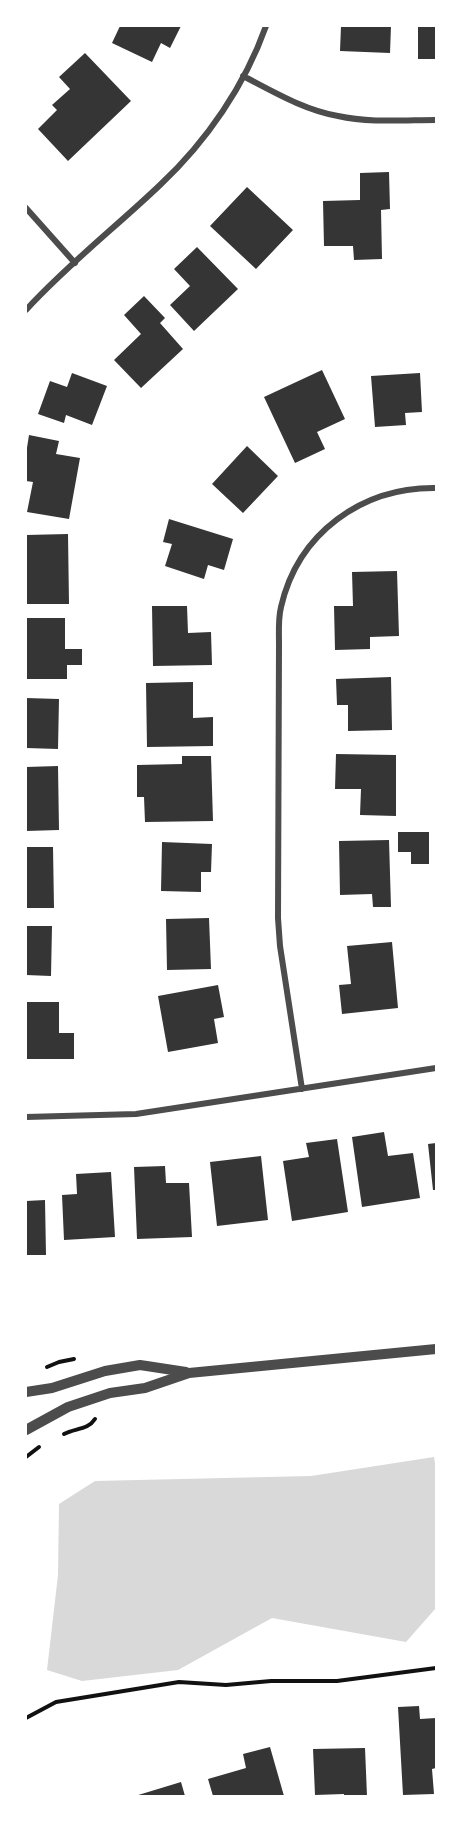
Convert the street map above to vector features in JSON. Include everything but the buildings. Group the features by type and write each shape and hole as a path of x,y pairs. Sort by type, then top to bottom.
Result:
{"street":[{"path":"26,310 181,164 207,133 237,90 259,46 266,26"},
{"path":"243,76 280,96 315,111 340,117 436,120"},
{"path":"26,208 75,262"},
{"path":"302,1089 280,946 278,918 281,608 291,576 304,554 323,530 341,516 369,501 406,489 436,488"},
{"path":"26,1117 136,1114 436,1068"},
{"path":"26,1430 68,1407 110,1394 145,1388 189,1373 436,1349"},
{"path":"26,1392 52,1388 105,1371 140,1365 189,1373"}],"path":[{"path":"26,1457 43,1444"},
{"path":"26,1718 56,1702 178,1682 226,1685 271,1681 337,1681 436,1668"}],"shaded area":[{"path":"434,1457 436,1470 436,1608 406,1642 272,1618 178,1670 82,1681 47,1670 58,1575 59,1504 95,1481 311,1476"}]}
